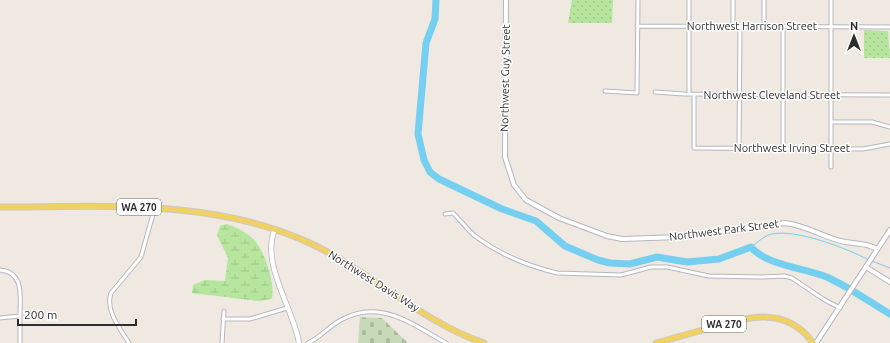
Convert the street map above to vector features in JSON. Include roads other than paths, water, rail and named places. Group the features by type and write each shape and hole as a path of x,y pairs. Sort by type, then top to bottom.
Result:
{"main road":[{"name":"Northwest Davis Way","path":"0,207 155,207 224,215 275,230 314,244 337,256 450,328 484,343"},
{"path":"275,230 271,241 271,254 299,343"},
{"name":"WA 270","path":"656,343 744,318 759,316 780,319 792,323 805,333 813,343"}],"street":[{"name":"Northwest Guy Street","path":"505,157 506,0"},
{"path":"605,91 637,93 638,0"},
{"path":"689,0 689,94"},
{"path":"733,0 733,26"},
{"path":"764,0 764,26"},
{"path":"831,0 831,167"},
{"name":"Northwest Harrison Street","path":"638,26 890,27"},
{"path":"739,148 740,26"},
{"path":"783,26 783,148"},
{"name":"Northwest Cleveland Street","path":"655,92 689,94 890,95"},
{"name":"Northwest Irving Street","path":"694,94 694,148 863,148 890,144"},
{"path":"831,122 872,122 890,127"},
{"name":"Northwest Park Street","path":"505,157 514,185 526,200 559,218 607,236 622,239 680,237 785,223 796,224 843,242 871,245 877,249"},
{"path":"129,343 111,313 108,300 110,293 141,257 155,207"},
{"path":"445,214 453,213 475,236 502,252 526,263 557,273 621,275 651,267 667,268 709,276 784,276 792,278 840,308"},
{"path":"816,343 890,230"},
{"path":"867,265 890,282"},
{"path":"0,270 12,273 19,283 20,343"},
{"path":"223,319 250,319 287,308"},
{"path":"222,343 224,311"},
{"path":"308,343 342,318 368,312 400,316 446,343"},
{"path":"0,318 20,316"}],"waterway":[{"path":"436,0 435,19 426,43 418,134 424,160 430,172 439,179 502,209 536,221 565,246 598,260 610,263 630,264 657,257 687,262 719,259 751,247 758,253 777,263 829,278 890,314"},
{"path":"751,247 764,237 772,234 794,234 835,245 869,260"},
{"path":"872,261 890,268"}]}
